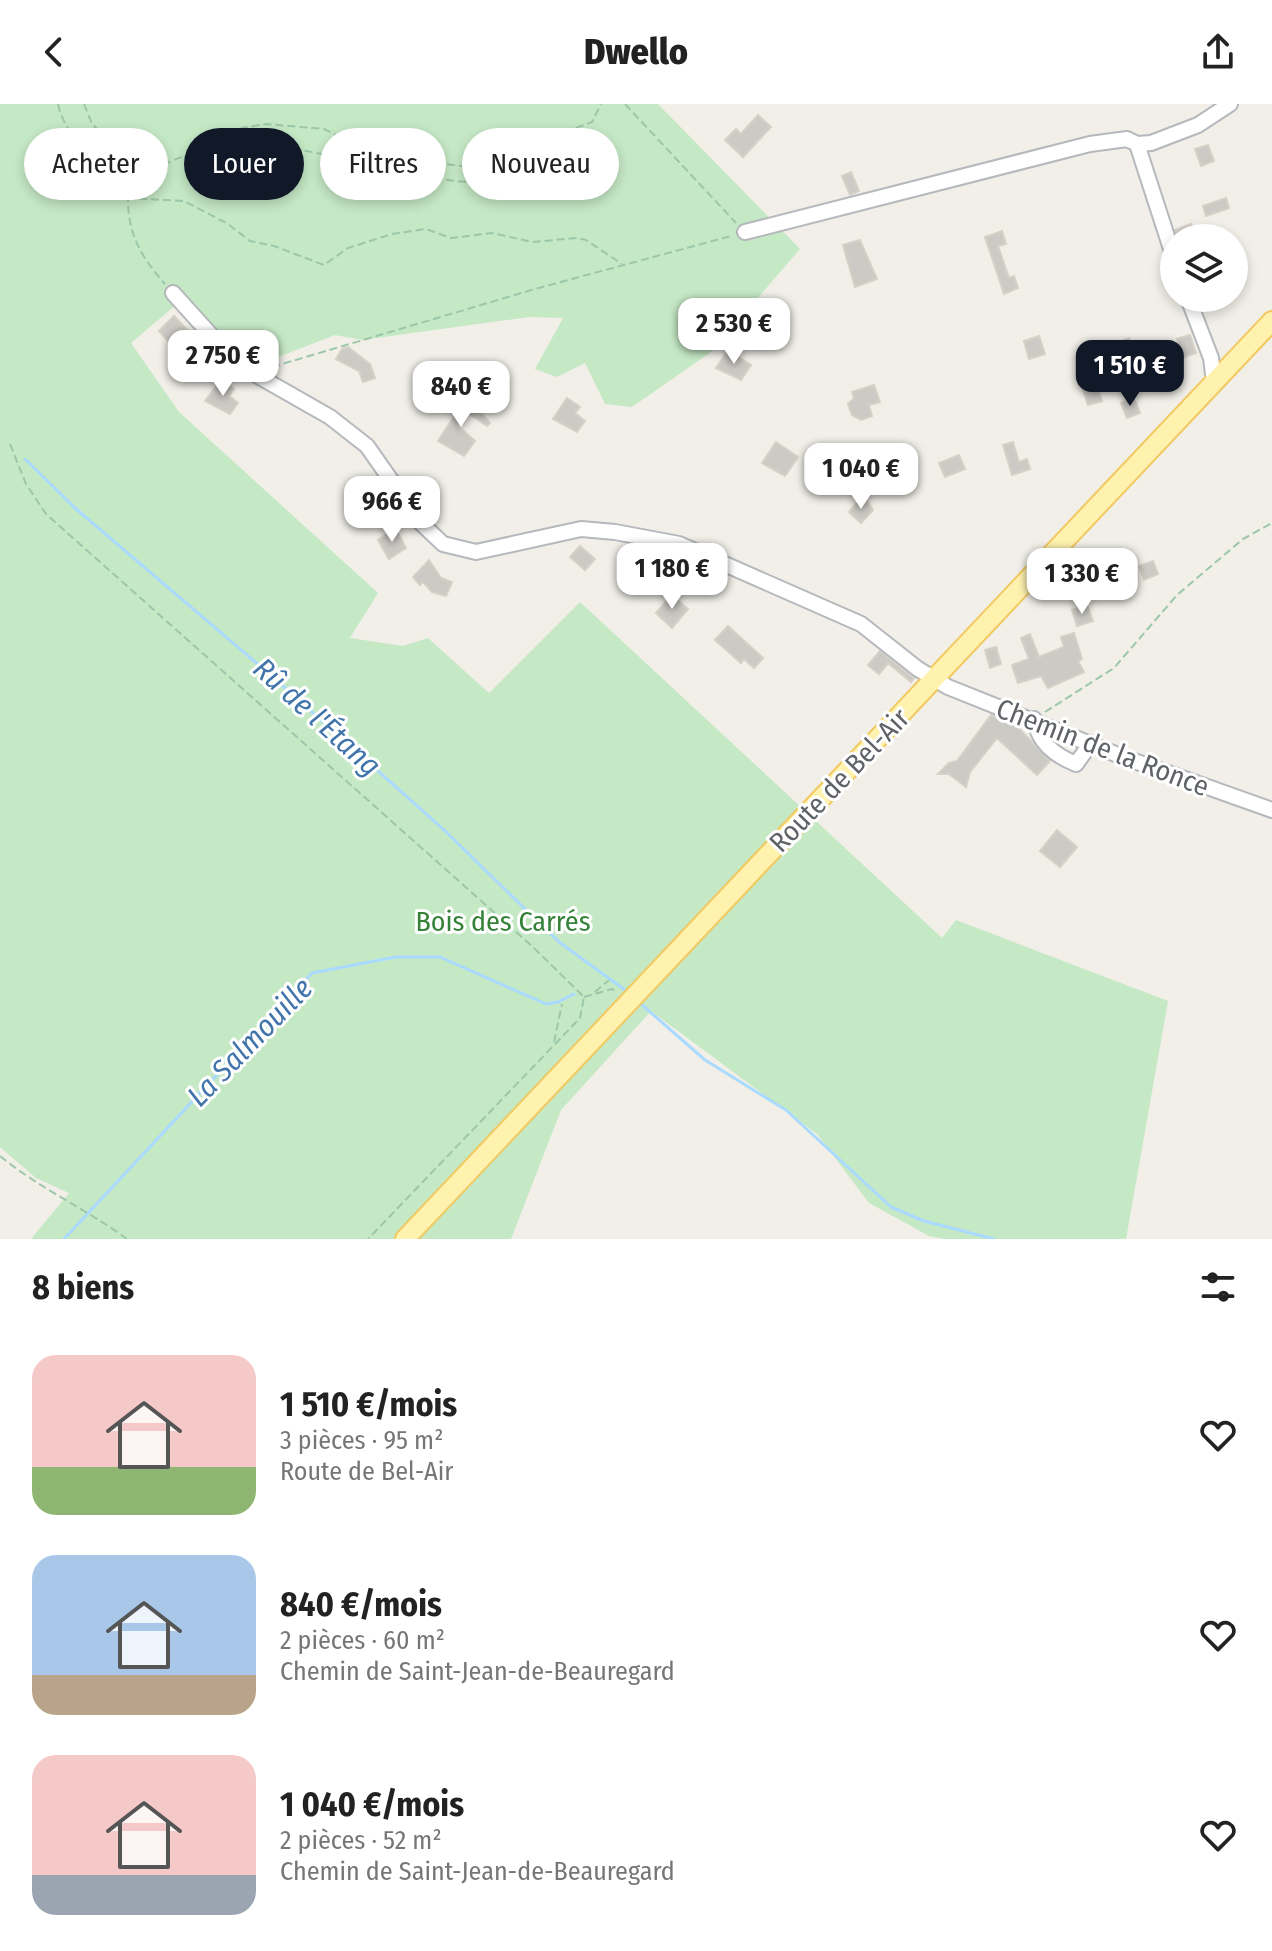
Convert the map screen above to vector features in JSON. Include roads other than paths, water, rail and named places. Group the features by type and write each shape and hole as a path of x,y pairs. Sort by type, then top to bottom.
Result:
{"main road":[{"name":"Route de Bel-Air","path":"405,1239 1272,321"}],"street":[{"path":"745,232 1090,144 1127,139 1137,144 1176,135 1230,104"},
{"path":"1137,144 1163,224"},
{"name":"Chemin de la Ronce","path":"173,293 228,354 253,373 330,417 367,446 421,523 443,544 476,552 581,529 658,538 722,561 861,624 934,680 1091,743 1272,810"},
{"path":"1193,312 1211,358 1214,382"},
{"path":"1034,719 1044,743 1076,764 1091,743"}],"waterway":[{"name":"Rû de l'Étang","path":"25,459 75,508 267,672 443,829 559,942 625,990"},
{"name":"La Salmouille","path":"64,1239 312,973 396,957 440,957 546,1004 574,994"},
{"name":"La Salmouille","path":"641,1004 705,1060 786,1110 891,1207 924,1221 994,1239"}],"park label":[{"name":"Bois des Carrés","path":"503,921"}]}
